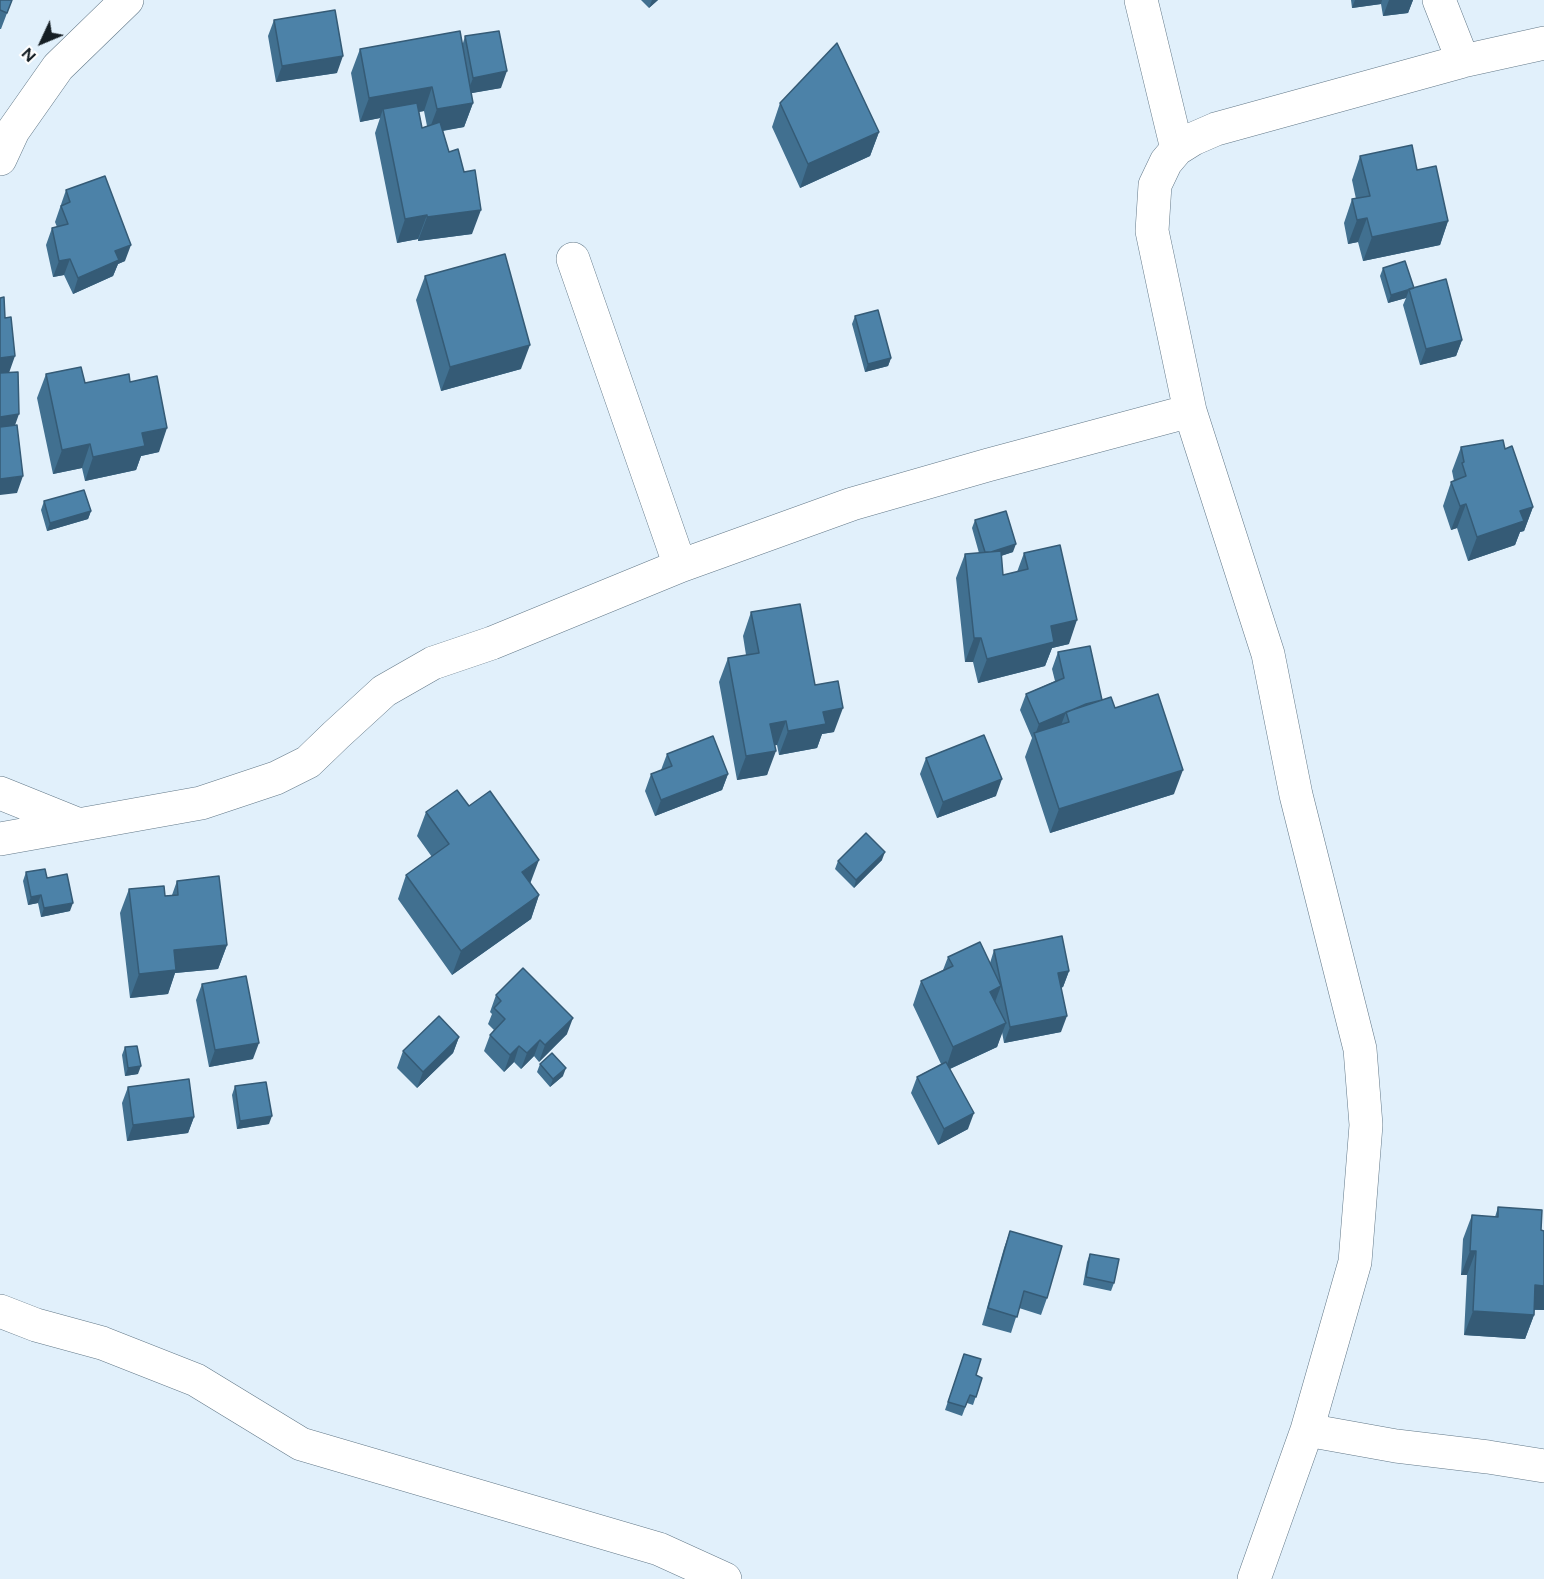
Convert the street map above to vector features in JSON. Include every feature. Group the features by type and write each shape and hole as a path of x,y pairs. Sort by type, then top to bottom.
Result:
{"street":[{"path":"0,159 13,131 58,68 127,0"},
{"path":"1141,0 1177,149"},
{"path":"1439,0 1463,61"},
{"path":"1254,1579 1307,1430 1356,1262 1366,1125 1360,1049 1296,795 1268,654 1190,411 1152,231 1155,185 1166,162 1177,149 1216,129 1463,61 1544,43"},
{"path":"573,259 680,566"},
{"path":"0,839 201,803 276,778 308,762 384,691 433,663 492,643 680,566 852,504 1190,411"},
{"path":"0,793 77,824"},
{"path":"0,1311 36,1325 102,1343 196,1380 301,1444 659,1549 725,1579"},
{"path":"1307,1430 1396,1446 1488,1456 1544,1466"}],"building":[{"path":"0,0 12,0 7,13 0,10"},
{"path":"335,10 343,56 282,66 274,20"},
{"path":"460,31 473,103 437,109 432,87 369,98 360,49"},
{"path":"499,31 507,71 473,78 465,36"},
{"path":"837,43 879,132 808,164 780,103"},
{"path":"417,103 422,128 440,122 449,152 458,149 464,172 475,170 481,210 405,219 383,109"},
{"path":"1412,145 1417,170 1436,166 1448,221 1372,237 1367,218 1357,220 1352,199 1370,196 1360,156"},
{"path":"105,176 131,245 115,251 119,260 78,278 70,259 59,261 52,228 68,224 61,206 70,202 66,190"},
{"path":"505,254 530,345 450,367 425,276"},
{"path":"1405,261 1414,288 1391,295 1383,268"},
{"path":"1446,279 1462,340 1426,349 1409,289"},
{"path":"4,297 5,318 11,317 15,356 0,358 0,298"},
{"path":"878,310 891,358 868,364 855,316"},
{"path":"81,367 85,383 129,374 130,382 157,376 167,428 142,433 145,446 93,457 90,444 62,450 46,374"},
{"path":"18,372 19,414 0,417 0,373"},
{"path":"17,425 23,476 0,479 0,427"},
{"path":"1503,440 1505,449 1512,446 1533,507 1520,511 1524,521 1477,537 1466,504 1460,506 1451,482 1466,476 1461,447"},
{"path":"84,490 91,511 50,523 44,501"},
{"path":"1006,511 1016,544 985,552 975,520"},
{"path":"1060,545 1077,620 1051,626 1054,642 987,659 981,638 974,638 965,554 1001,551 1003,575 1028,569 1024,553"},
{"path":"800,604 815,685 838,681 843,708 823,712 826,724 788,731 786,721 770,724 776,751 746,756 728,658 759,653 751,612"},
{"path":"1090,646 1102,700 1086,704 1039,724 1026,694 1064,678 1058,652"},
{"path":"1158,694 1183,770 1059,809 1034,733 1069,722 1066,712 1111,697 1115,708"},
{"path":"984,735 1002,779 943,802 926,758"},
{"path":"713,736 728,774 661,800 651,774 672,766 667,754"},
{"path":"457,790 469,806 490,791 539,860 522,872 539,895 461,951 406,875 449,844 426,812"},
{"path":"866,833 885,852 856,880 838,861"},
{"path":"45,869 47,878 67,874 73,903 44,908 41,895 31,897 26,872"},
{"path":"219,876 227,945 174,950 176,970 139,974 129,889 164,886 165,896 178,895 177,881"},
{"path":"1062,936 1069,971 1058,973 1067,1016 1010,1027 994,950"},
{"path":"980,942 1001,986 990,992 1006,1023 953,1047 921,981 953,966 948,957"},
{"path":"523,968 573,1018 545,1045 540,1040 527,1053 519,1046 510,1055 490,1035 505,1019 494,1008 501,1001 496,995"},
{"path":"246,976 259,1043 215,1050 202,984"},
{"path":"439,1016 459,1037 423,1072 403,1051"},
{"path":"137,1046 141,1066 128,1068 125,1047"},
{"path":"552,1053 566,1068 553,1079 540,1064"},
{"path":"946,1062 974,1113 944,1129 917,1077"},
{"path":"189,1079 194,1117 133,1125 128,1087"},
{"path":"266,1082 272,1116 240,1121 235,1086"},
{"path":"1498,1207 1542,1210 1544,1286 1535,1285 1534,1315 1473,1311 1476,1251 1470,1251 1472,1215 1498,1217"},
{"path":"1010,1231 1062,1246 1047,1298 1024,1291 1017,1317 988,1308"},
{"path":"1090,1254 1119,1259 1114,1283 1086,1277"},
{"path":"964,1354 981,1359 976,1375 982,1378 976,1397 970,1395 965,1407 948,1402"}]}
